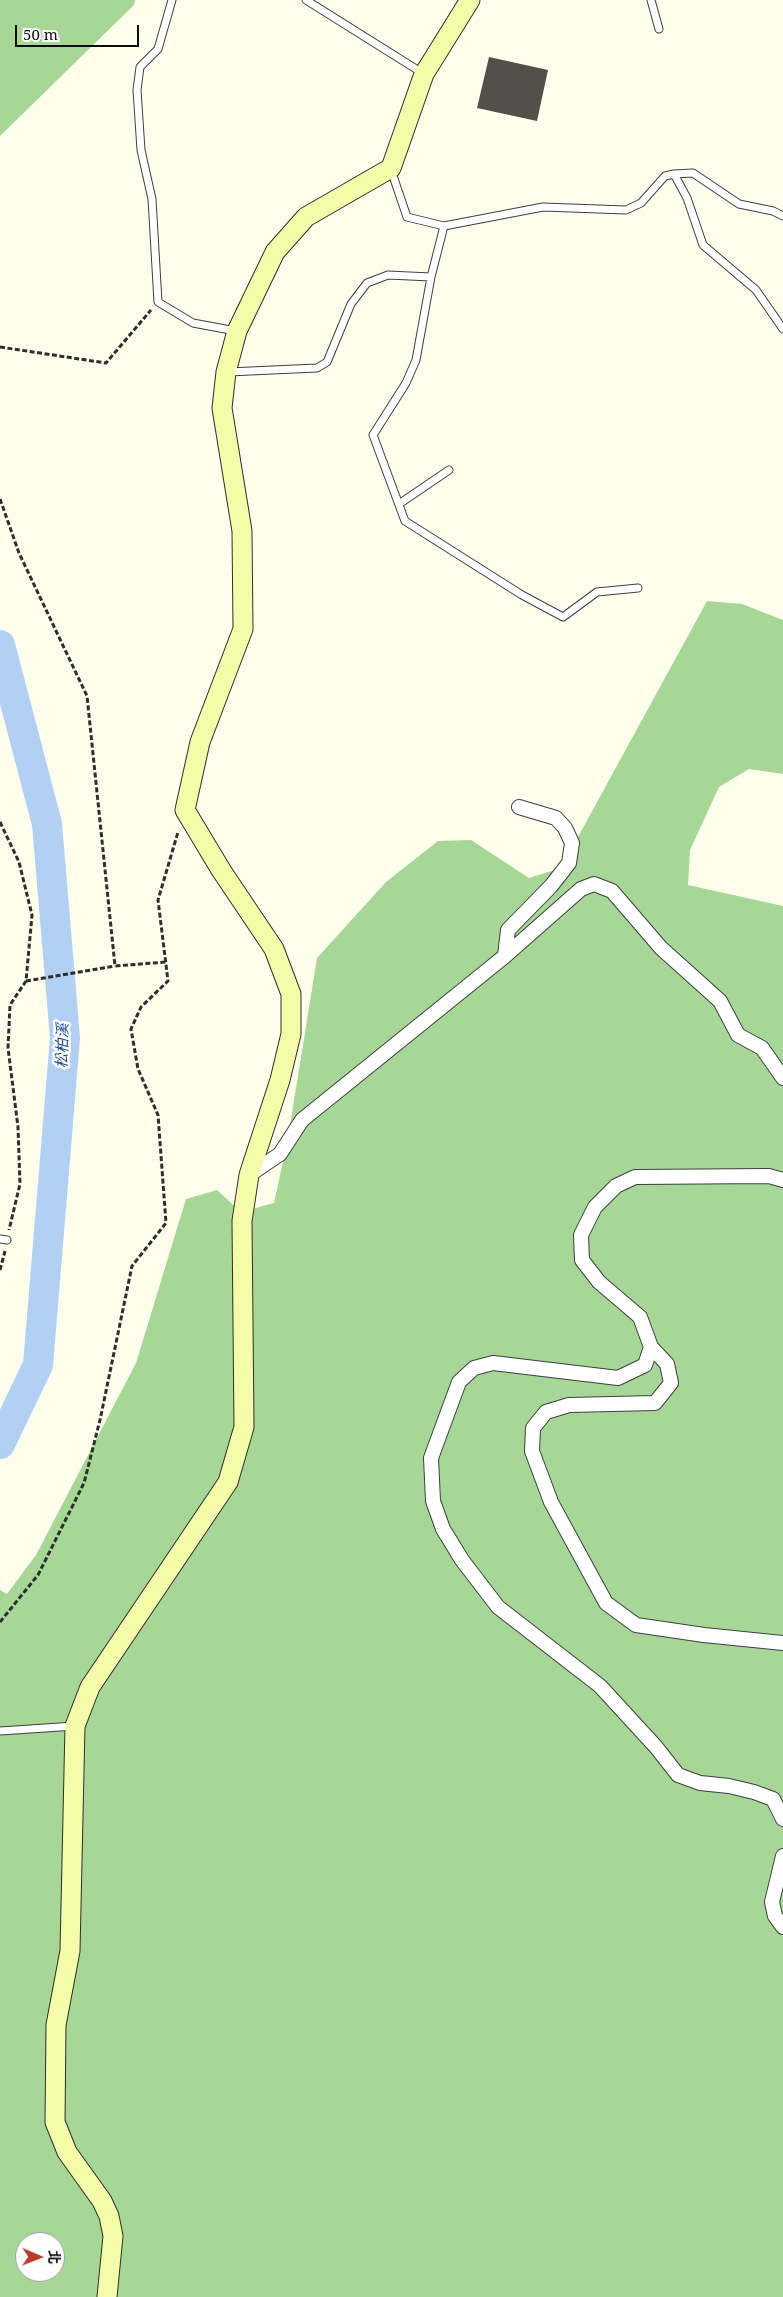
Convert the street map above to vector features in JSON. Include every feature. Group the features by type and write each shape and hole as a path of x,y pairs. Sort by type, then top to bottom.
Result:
{"main road":[{"path":"107,2297 113,2236 109,2216 102,2201 67,2152 55,2122 56,2025 70,1951 75,1726 90,1687 228,1482 244,1427 242,1221 249,1175 280,1080 291,1034 291,994 274,949 221,870 185,810 200,742 243,629 242,531 222,408 226,372 237,331 275,252 306,217 391,168 424,74 470,0"}],"street":[{"path":"505,956 508,930 551,886 569,862 572,843 565,828 556,818 519,807"},
{"path":"249,1175 280,1154 302,1120 505,956 581,889 594,884 612,891 661,948 720,1001 738,1035 762,1048 783,1078"},
{"path":"783,1180 769,1176 635,1177 616,1186 595,1207 581,1235 582,1260 599,1282 640,1317 651,1347 667,1364 671,1383 655,1402 569,1405 546,1412 533,1428 532,1451 551,1502 606,1603 636,1625 704,1635 783,1643"},
{"path":"651,1347 645,1366 618,1378 493,1363 474,1368 459,1382 431,1458 434,1501 443,1529 462,1560 498,1606 600,1686 656,1747 678,1775 700,1783 729,1786 773,1799 783,1819"},
{"path":"783,1856 772,1902 775,1916 783,1927"}],"lane":[{"path":"172,0 158,49 140,67 137,90 141,150 152,200 158,302 193,323 237,331"},
{"path":"306,0 424,74"},
{"path":"651,0 659,29"},
{"path":"391,168 407,217 444,226 543,207 626,210 641,204 665,176 692,172 739,204 773,211 783,216"},
{"path":"674,174 687,198 703,246 756,290 783,329"},
{"path":"444,226 431,277 416,360 406,383 373,435 405,521 522,595 563,616 597,592 638,588"},
{"path":"226,372 317,368 327,362 351,304 368,283 388,275 431,277"},
{"path":"399,504 449,470"},
{"path":"0,1731 75,1726"}],"path":[{"path":"0,347 106,363 158,302"},
{"path":"0,499 19,553 87,696 115,966"},
{"path":"0,1622 38,1575 84,1483 100,1420 132,1266 166,1223 158,1115 138,1069 131,1029 141,1007 168,981 158,900 185,810"},
{"path":"0,822 19,862 32,915 26,981 10,1005 8,1048 18,1127 20,1184 4,1240 0,1270"},
{"path":"26,981 115,966 166,962"}],"green space":[{"path":"0,0 135,0 134,5 0,136"},
{"path":"707,601 742,604 783,620 783,774 749,769 719,787 690,850 688,885 783,906 783,2297 0,2297 0,1590 7,1594 36,1555 136,1363 186,1199 217,1190 241,1212 274,1203 288,1138 317,958 386,882 438,841 471,840 529,878 561,868"}],"building":[{"path":"489,57 548,70 537,121 477,108"}],"waterway":[{"name":"松柏溪","path":"0,645 47,824 65,1038 38,1365 0,1444"}]}
